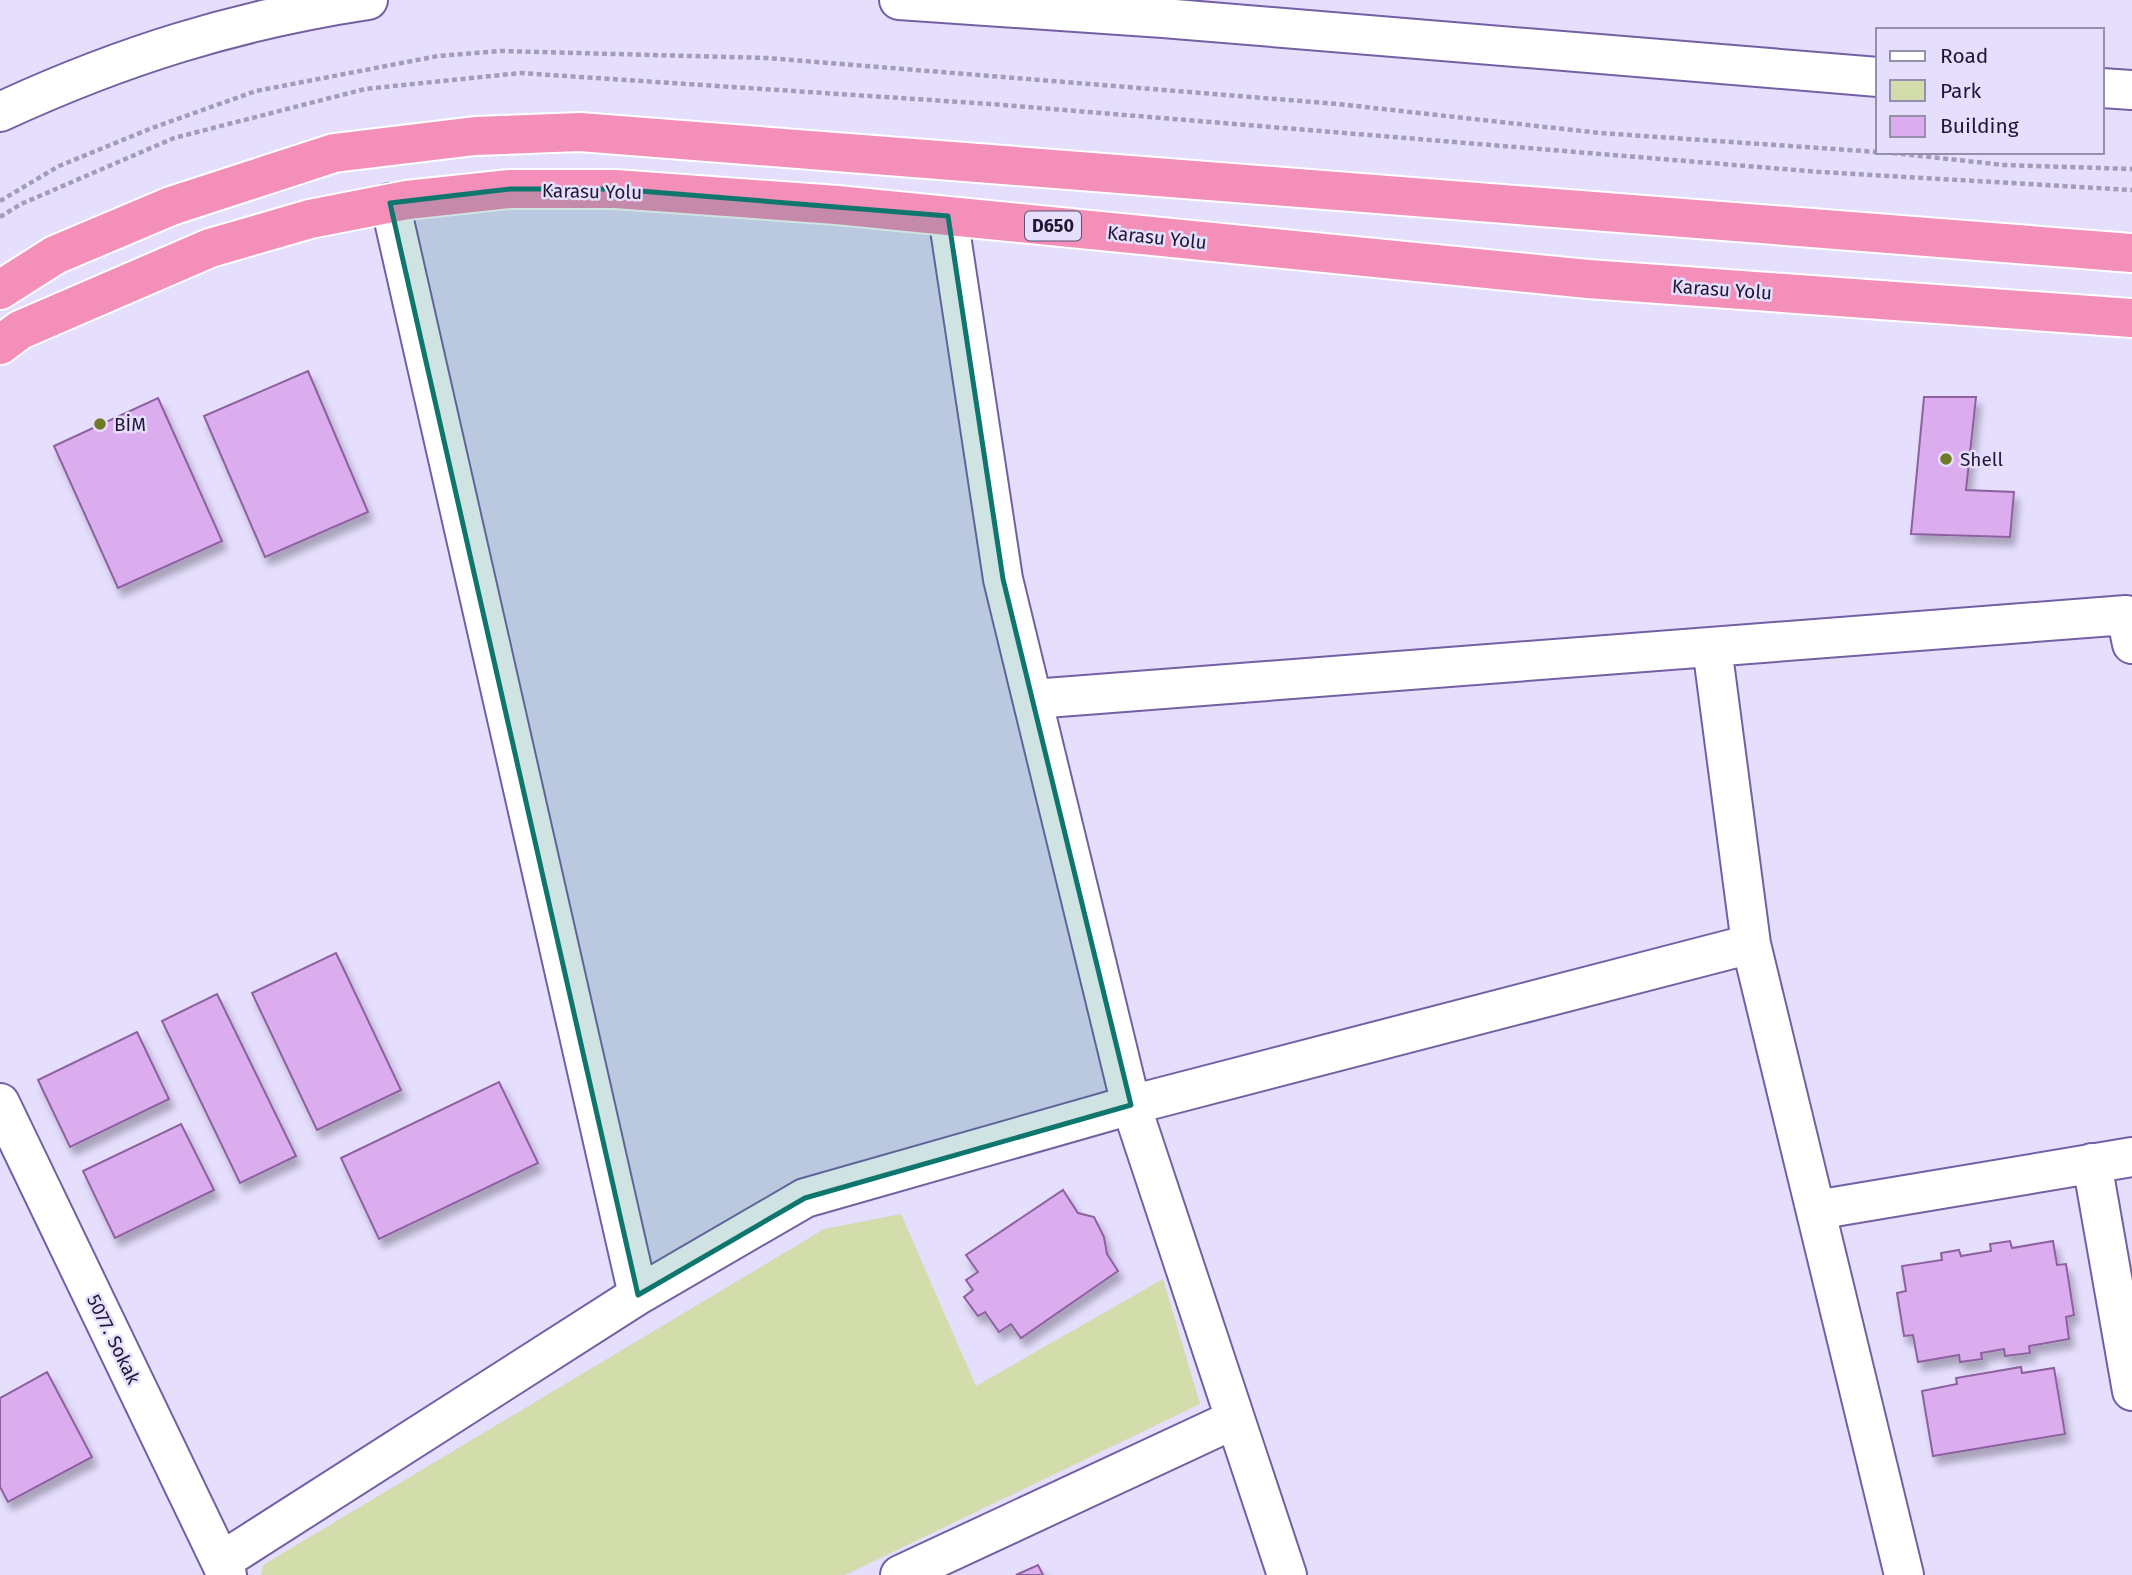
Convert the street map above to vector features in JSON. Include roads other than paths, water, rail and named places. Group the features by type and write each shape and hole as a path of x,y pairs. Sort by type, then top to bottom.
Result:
{"highway":[{"path":"0,290 55,255 171,206 334,153 475,136 580,132 2132,253"},
{"name":"Karasu Yolu","path":"0,345 20,330 210,248 310,219 390,203 510,189 615,189 948,216 1588,279 2132,318"}],"street":[{"path":"0,112 64,82 162,46 288,12 368,0"},
{"path":"900,0 1163,18 1876,77"},
{"path":"2104,88 2132,90"},
{"path":"390,203 638,1295"},
{"path":"948,216 1003,579 1131,1105 1287,1575"},
{"path":"1033,699 2126,615 2132,644"},
{"path":"1712,647 1751,944 1905,1575"},
{"path":"225,1568 638,1295 805,1198 1131,1105 1751,944"},
{"name":"5077. Sokak","path":"0,1103 225,1568"},
{"path":"1816,1210 2132,1157"},
{"path":"2092,1163 2132,1391"},
{"path":"900,1575 1235,1419"}],"place":[{"name":"BİM","path":"100,424"},
{"name":"Shell","path":"1946,459"}]}
